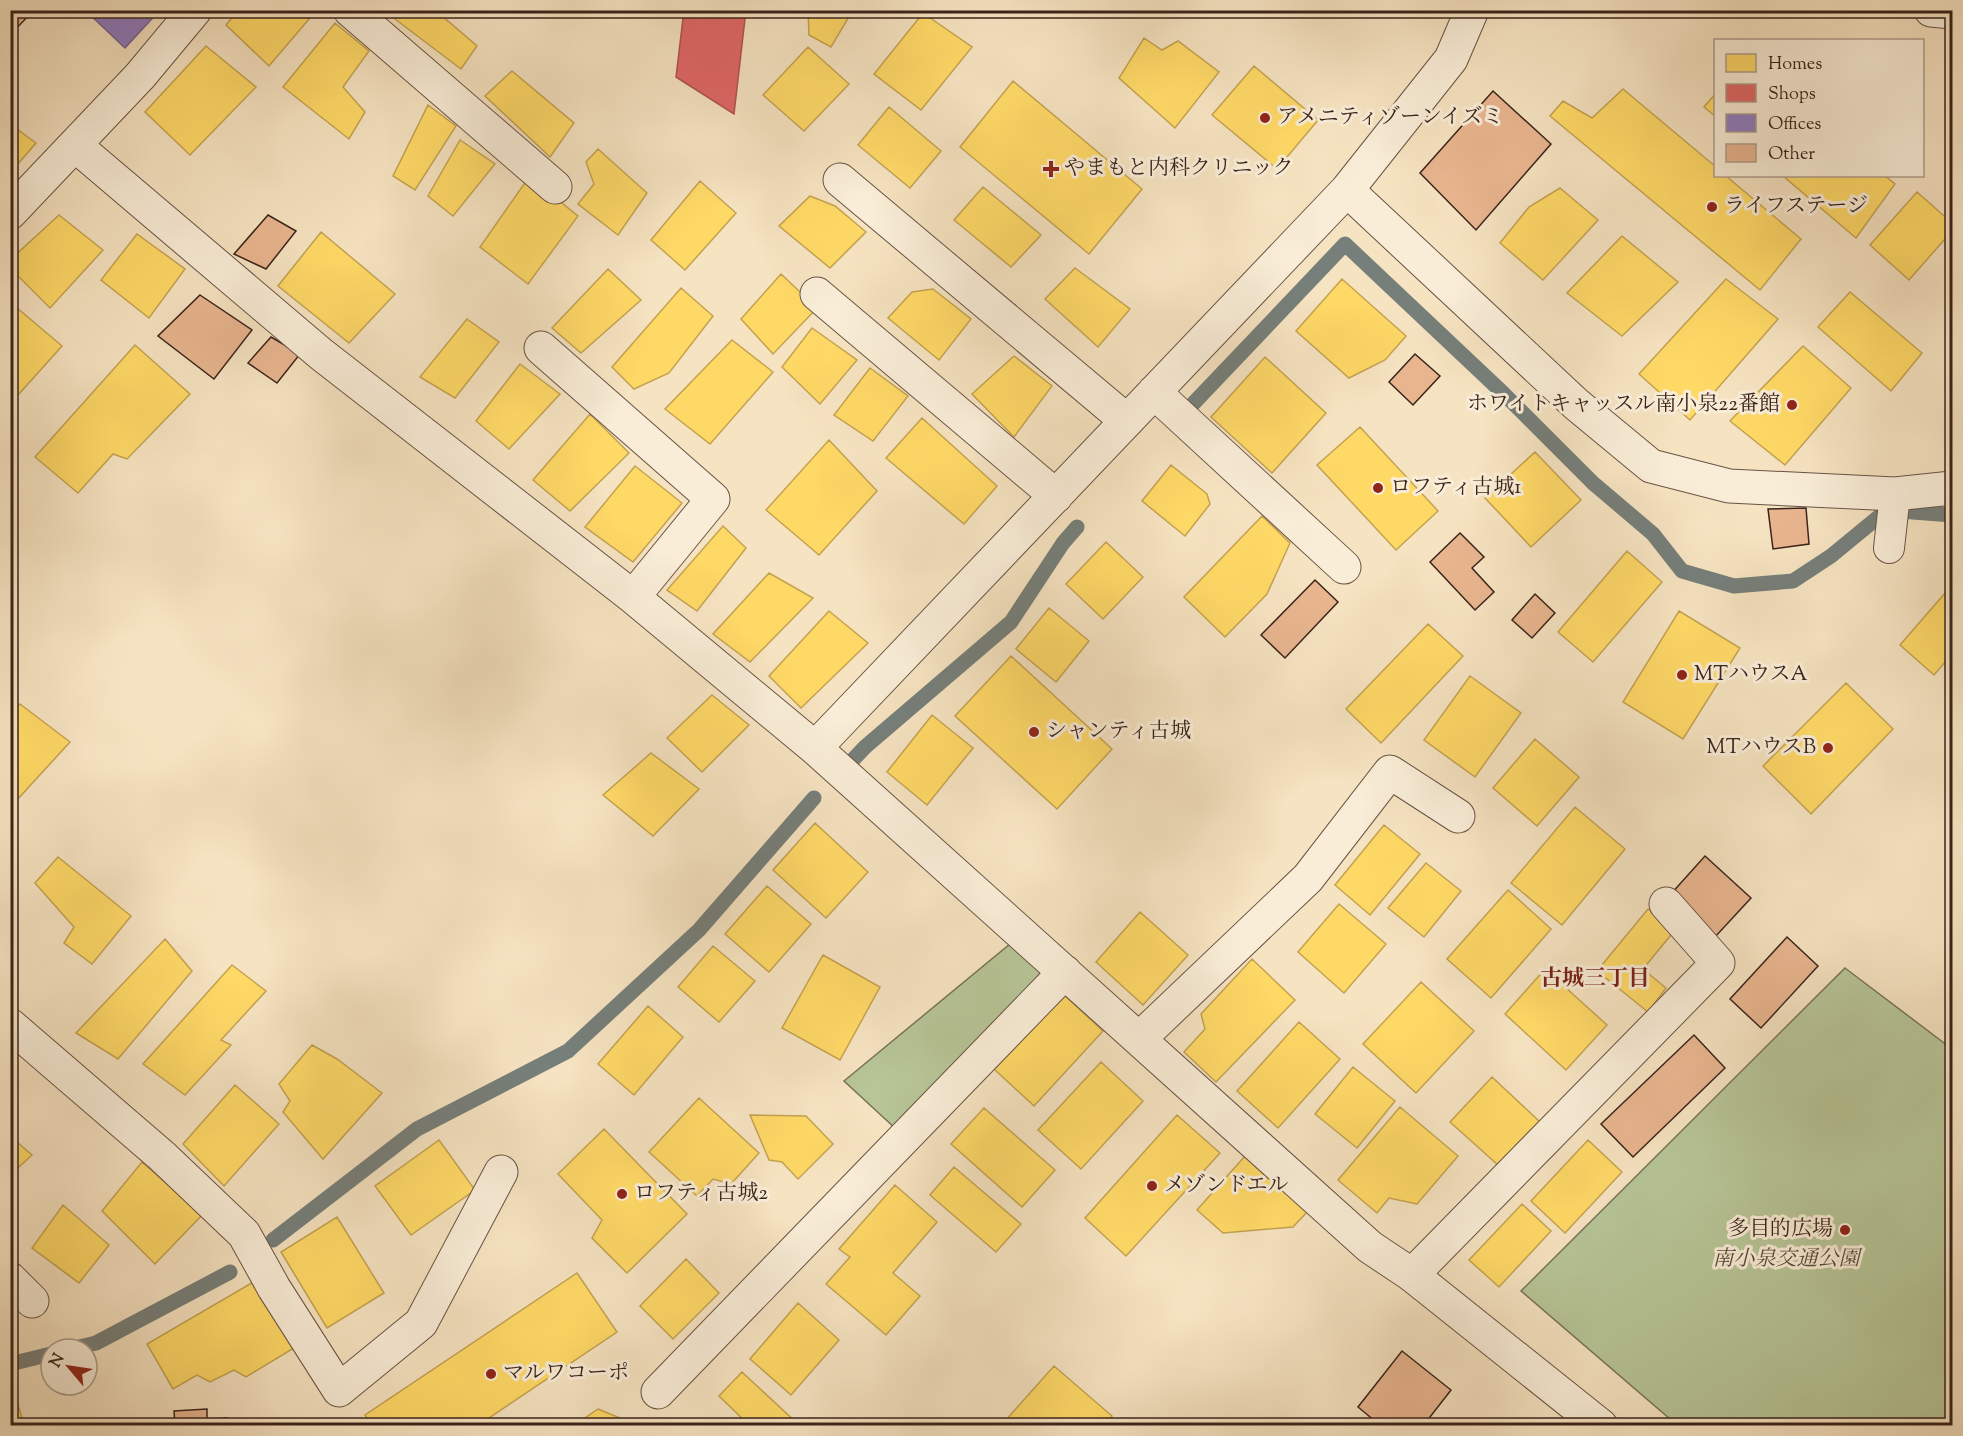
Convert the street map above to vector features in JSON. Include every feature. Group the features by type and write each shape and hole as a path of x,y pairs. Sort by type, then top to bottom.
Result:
{"street":[{"path":"10,213 76,147 195,10"},
{"path":"350,10 555,187"},
{"path":"815,748 1347,190 1451,58 1472,10"},
{"path":"1931,10 1953,12"},
{"path":"76,147 321,354 633,597 815,748 1370,1247 1412,1275 1601,1425"},
{"path":"840,180 1127,421"},
{"path":"1347,190 1576,404 1651,466 1729,486 1895,494 1953,488"},
{"path":"817,294 1056,496"},
{"path":"542,348 714,499 633,597"},
{"path":"1154,392 1344,567"},
{"path":"1138,1039 1308,878 1390,772 1458,816"},
{"path":"1412,1275 1718,963 1666,904"},
{"path":"658,1392 1065,972"},
{"path":"10,1025 162,1156 244,1234 274,1288 339,1390 421,1323 501,1172"}],"lane":[{"path":"1889,548 1895,494"}],"green space":[{"path":"1010,944 1045,969 897,1130 844,1081"},
{"name":"南小泉交通公園","path":"1845,968 1952,1049 1952,1425 1677,1425 1521,1291"}],"building: Homes":[{"path":"238,10 313,10 315,12 269,66 226,25"},
{"path":"396,10 435,10 477,46 461,69 391,16"},
{"path":"808,10 853,10 831,47 809,35"},
{"path":"923,13 972,47 921,110 874,74"},
{"path":"335,23 369,51 343,87 365,112 349,139 283,87"},
{"path":"1144,38 1162,50 1178,41 1219,72 1175,128 1119,78"},
{"path":"206,46 256,87 190,155 145,112"},
{"path":"808,47 849,84 804,131 763,95"},
{"name":"アメニティゾーンイズミ","path":"1254,66 1318,120 1277,169 1212,115"},
{"path":"512,71 574,123 550,157 485,96"},
{"path":"1013,81 1142,189 1089,254 960,147"},
{"name":"ライフステージ","path":"1623,89 1714,165 1714,177 1727,177 1801,239 1760,290 1550,116 1563,101 1592,118"},
{"path":"1714,95 1714,115 1704,107"},
{"path":"428,105 456,126 415,190 393,176"},
{"path":"889,107 941,151 910,188 858,145"},
{"path":"10,124 36,143 10,173"},
{"path":"460,140 495,164 453,216 428,196"},
{"path":"598,149 647,193 618,235 578,204 594,184 586,162"},
{"path":"529,177 578,216 528,284 480,247"},
{"path":"1784,177 1886,177 1895,184 1856,238"},
{"path":"700,181 736,213 685,270 651,240"},
{"path":"983,187 1041,235 1011,267 954,220"},
{"path":"1560,188 1598,220 1543,280 1500,243 1529,207"},
{"path":"1917,192 1952,223 1952,231 1909,280 1870,245"},
{"path":"810,196 835,206 866,232 830,268 779,226"},
{"path":"59,215 103,250 50,308 10,268 10,260"},
{"path":"321,232 395,294 349,343 278,286"},
{"path":"137,234 185,269 149,318 101,280"},
{"path":"1622,236 1678,282 1622,336 1567,293"},
{"path":"1075,268 1130,309 1098,347 1045,299"},
{"path":"608,269 641,300 581,353 552,328"},
{"path":"781,274 817,308 773,354 741,319"},
{"path":"1342,279 1406,336 1385,360 1349,378 1296,331"},
{"path":"1726,279 1778,319 1690,420 1639,374"},
{"path":"681,288 713,316 669,373 634,389 612,367"},
{"path":"933,289 971,319 939,360 888,318 912,292"},
{"path":"1850,292 1922,353 1891,391 1818,327"},
{"path":"10,302 62,346 10,404"},
{"path":"467,319 499,342 455,398 420,377"},
{"path":"812,328 857,360 820,404 782,367"},
{"path":"732,340 773,372 710,444 665,409"},
{"path":"135,345 190,394 127,459 113,454 78,493 35,457"},
{"name":"ホワイトキャッスル南小泉22番館","path":"1803,346 1851,388 1785,465 1730,421"},
{"path":"1014,356 1052,386 1014,437 972,394"},
{"path":"1265,357 1326,413 1272,473 1211,417"},
{"path":"520,364 560,394 509,449 476,421"},
{"path":"870,368 908,396 873,441 834,415"},
{"path":"590,414 629,453 570,511 533,480"},
{"path":"922,418 997,486 964,524 886,458"},
{"name":"ロフティ古城1","path":"1360,427 1438,511 1396,550 1317,465"},
{"path":"829,440 877,491 819,555 766,510"},
{"path":"1535,452 1581,500 1531,547 1485,498"},
{"path":"1171,465 1207,494 1210,504 1185,536 1142,501"},
{"path":"635,466 682,503 633,562 585,527"},
{"path":"1262,516 1290,543 1267,594 1225,637 1184,597"},
{"path":"723,526 746,548 697,611 667,590"},
{"path":"1106,542 1143,577 1103,619 1066,584"},
{"path":"1627,551 1662,582 1593,662 1558,632"},
{"path":"769,573 813,598 750,662 713,634"},
{"path":"1952,585 1952,654 1934,675 1900,645"},
{"path":"1049,608 1089,641 1056,682 1016,649"},
{"path":"829,611 868,643 801,708 769,676"},
{"name":"MTハウスA","path":"1679,611 1740,648 1683,739 1623,702"},
{"path":"1428,624 1463,656 1381,743 1346,709"},
{"name":"シャンティ古城","path":"1011,656 1112,749 1057,809 955,716"},
{"path":"1470,676 1521,713 1475,777 1424,740"},
{"name":"MTハウスB","path":"1846,683 1893,729 1811,814 1763,766"},
{"path":"712,695 749,725 702,772 667,738"},
{"path":"20,704 70,742 16,801 10,797 10,714"},
{"path":"932,715 973,748 927,805 887,772"},
{"path":"1535,739 1579,777 1537,826 1493,788"},
{"path":"651,753 699,789 653,836 603,795"},
{"path":"1575,807 1625,849 1562,925 1511,883"},
{"path":"815,823 868,872 826,918 773,870"},
{"path":"1384,825 1420,854 1370,915 1335,885"},
{"path":"58,857 131,916 92,964 64,943 74,927 35,883"},
{"path":"1426,863 1461,891 1424,937 1388,908"},
{"path":"767,886 811,924 769,972 725,934"},
{"path":"1508,890 1551,929 1491,998 1447,959"},
{"path":"1339,904 1386,944 1344,993 1298,952"},
{"path":"1648,909 1675,930 1643,969 1666,988 1648,1012 1597,971"},
{"path":"1140,912 1188,955 1143,1005 1096,962"},
{"path":"165,939 192,971 118,1059 76,1033"},
{"path":"713,946 755,981 719,1022 678,987"},
{"path":"823,955 880,987 840,1060 782,1028"},
{"path":"1252,959 1295,1000 1216,1082 1184,1052 1205,1029 1201,1014"},
{"path":"232,965 266,991 221,1040 231,1045 185,1095 143,1064"},
{"path":"1545,969 1607,1025 1566,1070 1505,1014"},
{"path":"1421,982 1474,1031 1416,1093 1363,1044"},
{"path":"1063,994 1103,1031 1034,1106 994,1069"},
{"path":"648,1006 683,1037 634,1095 598,1064"},
{"path":"1299,1022 1340,1059 1278,1128 1237,1091"},
{"path":"312,1045 337,1059 382,1093 323,1159 283,1112 290,1101 279,1084"},
{"path":"1101,1062 1143,1101 1081,1169 1038,1130"},
{"path":"1353,1067 1395,1101 1357,1148 1315,1114"},
{"path":"1492,1077 1540,1122 1499,1166 1450,1122"},
{"path":"235,1085 279,1124 224,1186 183,1144"},
{"path":"699,1098 759,1153 731,1184 713,1179 697,1196 649,1152"},
{"path":"1400,1107 1458,1156 1417,1204 1389,1198 1377,1213 1338,1180"},
{"path":"984,1108 1055,1170 1022,1207 951,1144"},
{"path":"750,1115 806,1116 833,1144 798,1179 782,1162 769,1160"},
{"name":"メゾンドエル","path":"1177,1115 1220,1153 1126,1256 1085,1218"},
{"name":"ロフティ古城2","path":"604,1129 687,1214 627,1273 592,1238 602,1220 558,1174"},
{"path":"10,1136 32,1155 10,1175"},
{"path":"439,1140 475,1190 411,1235 375,1186"},
{"path":"1588,1140 1622,1172 1565,1233 1531,1201"},
{"path":"1245,1156 1308,1211 1293,1227 1223,1233 1197,1210"},
{"path":"142,1162 202,1215 155,1264 102,1211"},
{"path":"954,1167 1021,1224 996,1252 930,1195"},
{"path":"895,1185 937,1222 893,1273 920,1296 886,1335 826,1284 850,1257 839,1249"},
{"path":"1522,1204 1551,1231 1499,1287 1469,1260"},
{"path":"63,1205 109,1245 79,1283 32,1248"},
{"path":"337,1217 384,1293 327,1328 281,1252"},
{"path":"686,1259 719,1293 673,1339 640,1306"},
{"name":"マルワコーポ","path":"577,1273 617,1332 477,1426 372,1426 365,1415"},
{"path":"255,1281 294,1348 246,1377 234,1370 210,1382 197,1375 173,1389 147,1344"},
{"path":"798,1303 839,1340 791,1395 750,1359"},
{"path":"1054,1366 1112,1416 1104,1426 1010,1426 1005,1421"},
{"path":"742,1372 800,1426 750,1426 719,1396"},
{"path":"10,1388 12,1388 25,1426 10,1426"},
{"path":"598,1409 630,1422 632,1426 573,1426"}],"building: Shops":[{"path":"684,10 746,10 734,114 676,77"}],"building: Offices":[{"path":"85,10 160,10 125,48"}],"building: Other":[{"path":"10,10 34,10 10,35"},
{"path":"1493,91 1551,144 1476,230 1420,173"},
{"path":"268,215 296,231 266,269 234,254"},
{"path":"200,295 252,330 214,379 158,336"},
{"path":"271,337 300,354 277,383 248,363"},
{"path":"1415,354 1440,376 1413,405 1389,382"},
{"path":"1806,508 1809,544 1773,549 1768,509"},
{"path":"1460,533 1484,557 1472,568 1494,592 1475,610 1430,562"},
{"path":"1315,580 1338,602 1285,658 1261,635"},
{"path":"1535,594 1555,613 1532,638 1512,620"},
{"path":"1705,856 1751,898 1715,937 1670,895"},
{"path":"1787,937 1818,966 1761,1028 1730,999"},
{"path":"1694,1035 1725,1068 1633,1157 1601,1124"},
{"path":"1402,1351 1451,1390 1423,1426 1381,1426 1358,1407"},
{"path":"207,1409 207,1419 227,1418 227,1426 175,1426 174,1411"}],"waterway":[{"path":"1190,407 1345,244 1503,393 1593,483 1653,534 1682,571 1734,586 1793,581 1831,556 1887,510 1952,515"},
{"path":"850,763 865,747 1011,622 1063,543 1077,527"},
{"path":"273,1240 417,1129 568,1051 699,930 814,798"},
{"path":"99,1341 230,1272"},
{"path":"10,1364 39,1357"}],"place":[{"name":"アメニティゾーンイズミ","path":"1265,118"},
{"name":"やまもと内科クリニック","path":"1051,169"},
{"name":"ライフステージ","path":"1712,207"},
{"name":"ホワイトキャッスル南小泉22番館","path":"1792,405"},
{"name":"ロフティ古城1","path":"1378,488"},
{"name":"MTハウスA","path":"1682,675"},
{"name":"シャンティ古城","path":"1034,732"},
{"name":"MTハウスB","path":"1828,748"},
{"name":"メゾンドエル","path":"1152,1186"},
{"name":"ロフティ古城2","path":"622,1194"},
{"name":"多目的広場","path":"1845,1230"},
{"name":"マルワコーポ","path":"491,1374"}],"district":[{"name":"古城三丁目","path":"1595,980"}]}
